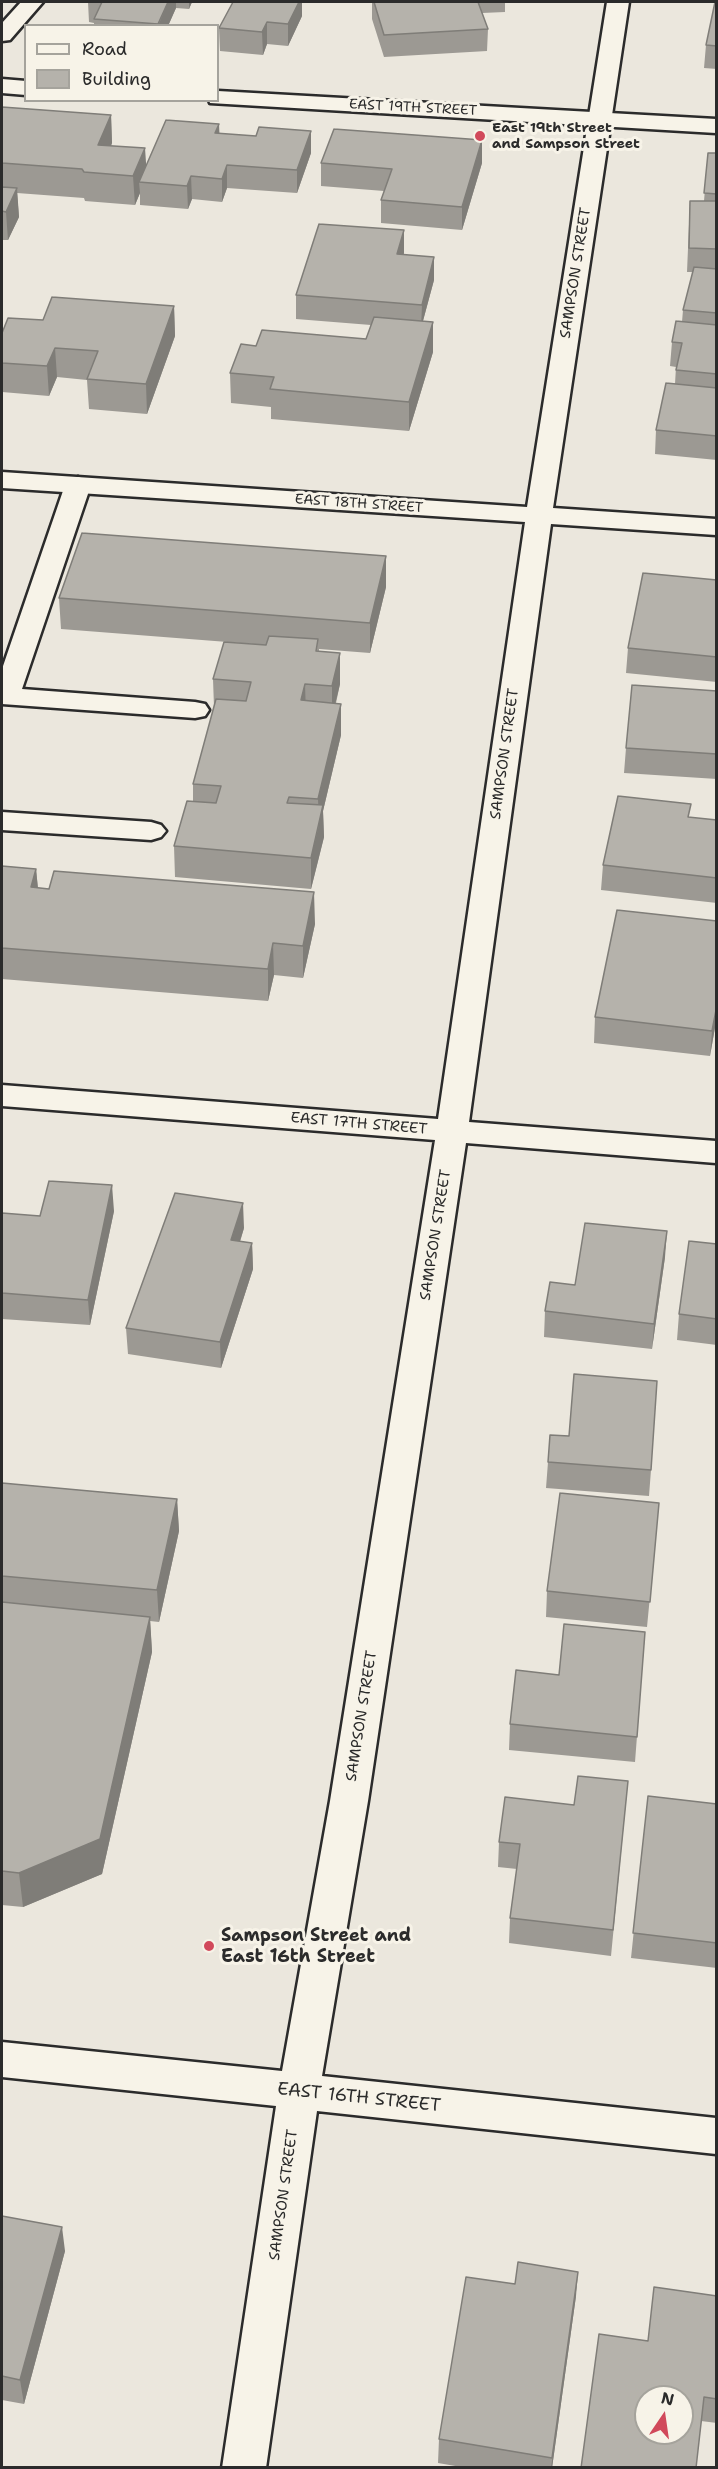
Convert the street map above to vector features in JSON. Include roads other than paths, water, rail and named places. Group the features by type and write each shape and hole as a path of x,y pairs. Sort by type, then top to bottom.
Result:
{"street":[{"path":"2,35 32,2"},
{"name":"SAMPSON STREET","path":"244,2468 299,2091 349,1801 452,1132 539,516 618,2"},
{"path":"2,86 24,88"},
{"name":"EAST 19TH STREET","path":"219,98 717,126"},
{"name":"EAST 18TH STREET","path":"2,480 717,527"},
{"path":"78,485 4,696 195,710"},
{"path":"2,821 151,831"},
{"name":"EAST 17TH STREET","path":"2,1095 717,1152"},
{"name":"EAST 16TH STREET","path":"2,2059 717,2136"}],"place":[{"name":"East 19th Street and Sampson Street","path":"480,136"},
{"name":"Sampson Street and East 16th Street","path":"209,1946"}]}
